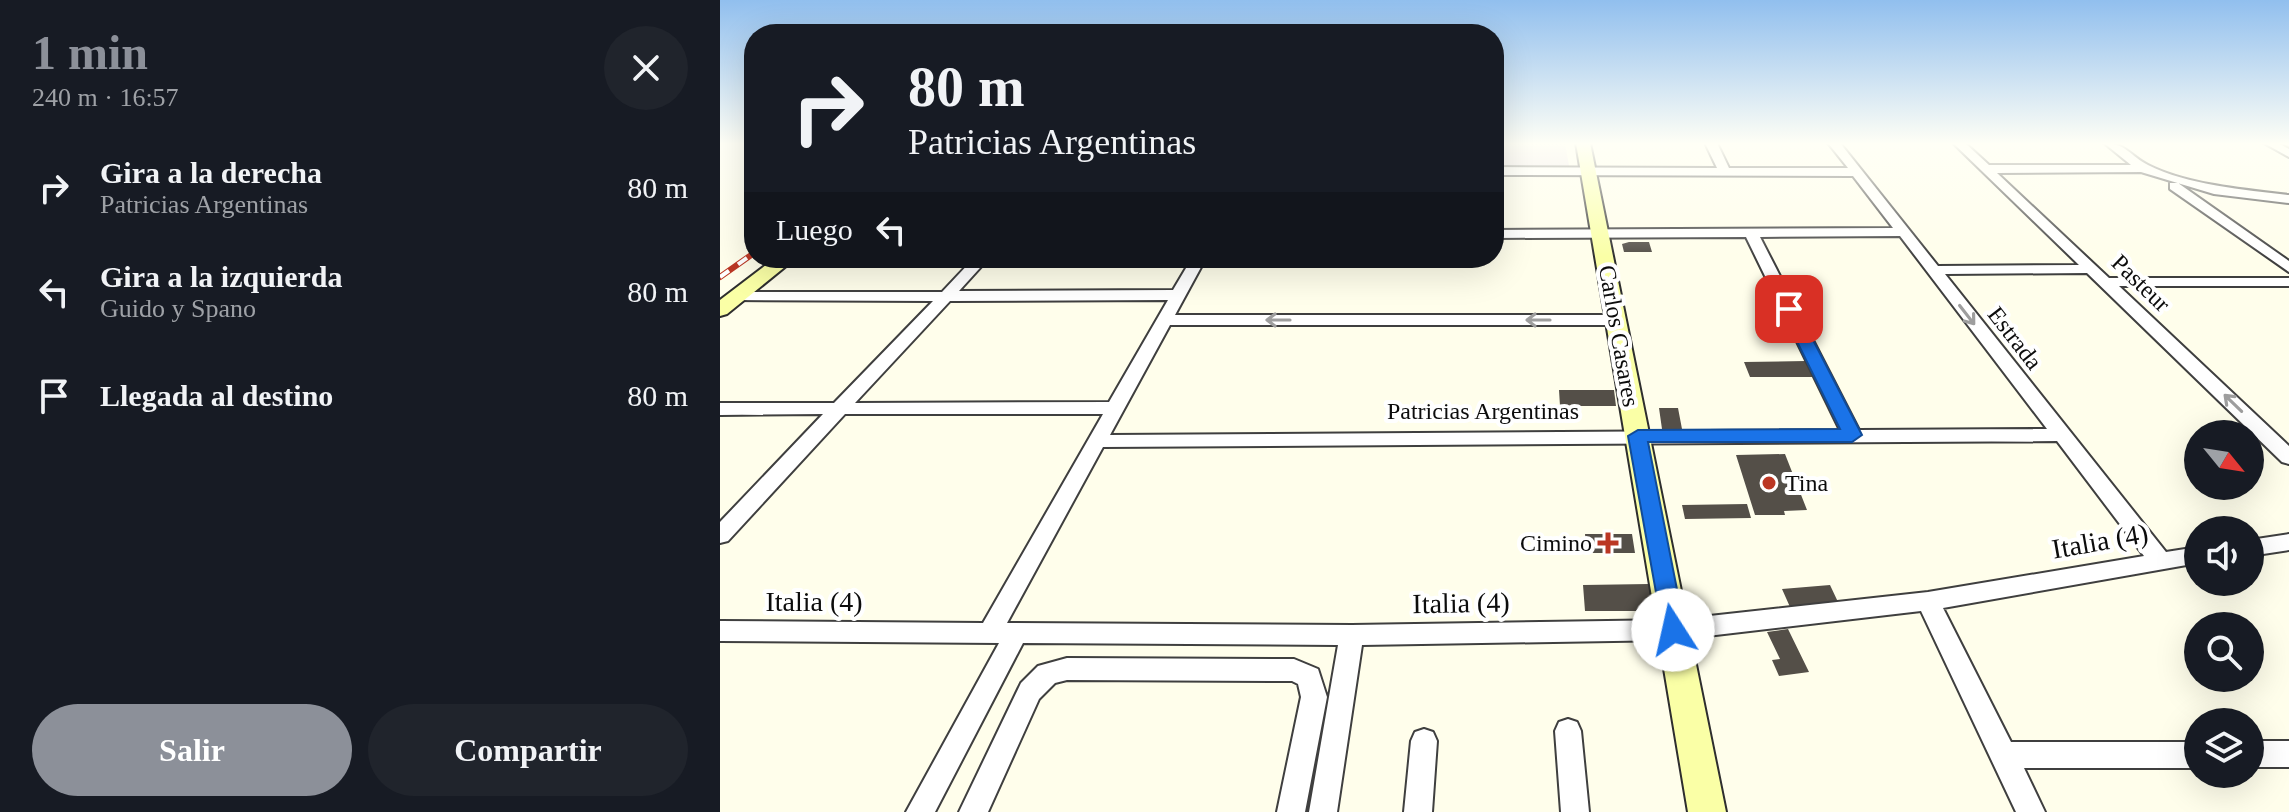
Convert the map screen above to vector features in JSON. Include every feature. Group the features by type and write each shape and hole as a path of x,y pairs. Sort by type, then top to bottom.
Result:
{"street":[{"name":"Carlos Casares","path":"1591,181 1707,812"},
{"name":"Estrada","path":"1863,181 2161,561"},
{"name":"Pasteur","path":"2000,181 2289,457"},
{"path":"2165,181 2289,268"},
{"path":"2185,181 2214,190 2289,199"},
{"path":"1504,234 1903,232"},
{"path":"1751,233 1852,435"},
{"path":"720,310 774,268"},
{"path":"720,535 973,268"},
{"path":"920,812 1097,441 1194,268"},
{"path":"1932,270 2289,282"},
{"path":"737,297 1179,295"},
{"path":"1165,320 1616,320"},
{"path":"720,409 1116,408"},
{"name":"Patricias Argentinas","path":"1097,441 2060,435"},
{"path":"2264,546 2289,542"},
{"name":"Italia (4)","path":"720,631 1352,635 1673,630 1928,601 2184,557"},
{"path":"1928,601 2031,812"},
{"path":"1323,812 1352,635"},
{"path":"973,812 1030,691 1047,674 1067,669 1113,669 1294,670 1309,677 1314,697 1291,812"},
{"path":"1568,731 1575,812"},
{"path":"1418,812 1424,741"},
{"path":"2264,754 2289,754"},
{"path":"2003,755 2184,755"}],"building":[{"path":"1649,242 1652,252 1624,252 1622,244"},
{"path":"1806,361 1813,377 1750,377 1744,362"},
{"path":"1559,390 1614,390 1616,406 1560,406"},
{"path":"1659,408 1678,408 1682,429 1662,429"},
{"path":"1785,454 1807,510 1784,511 1785,515 1755,515 1736,455"},
{"path":"1747,504 1751,518 1685,519 1682,505"},
{"path":"1585,534 1632,534 1635,553 1587,553"},
{"path":"1649,584 1651,598 1636,611 1585,611 1583,585"},
{"path":"1830,585 1838,602 1790,607 1782,589"},
{"path":"1788,629 1809,672 1779,676 1772,660 1780,659 1767,632"}],"railway":[{"path":"720,277 744,260"}],"place":[{"name":"Tina","path":"1769,483"},
{"name":"Cimino","path":"1608,543"}],"route":[{"path":"1673,630 1638,436 1852,435 1789,309"}]}
